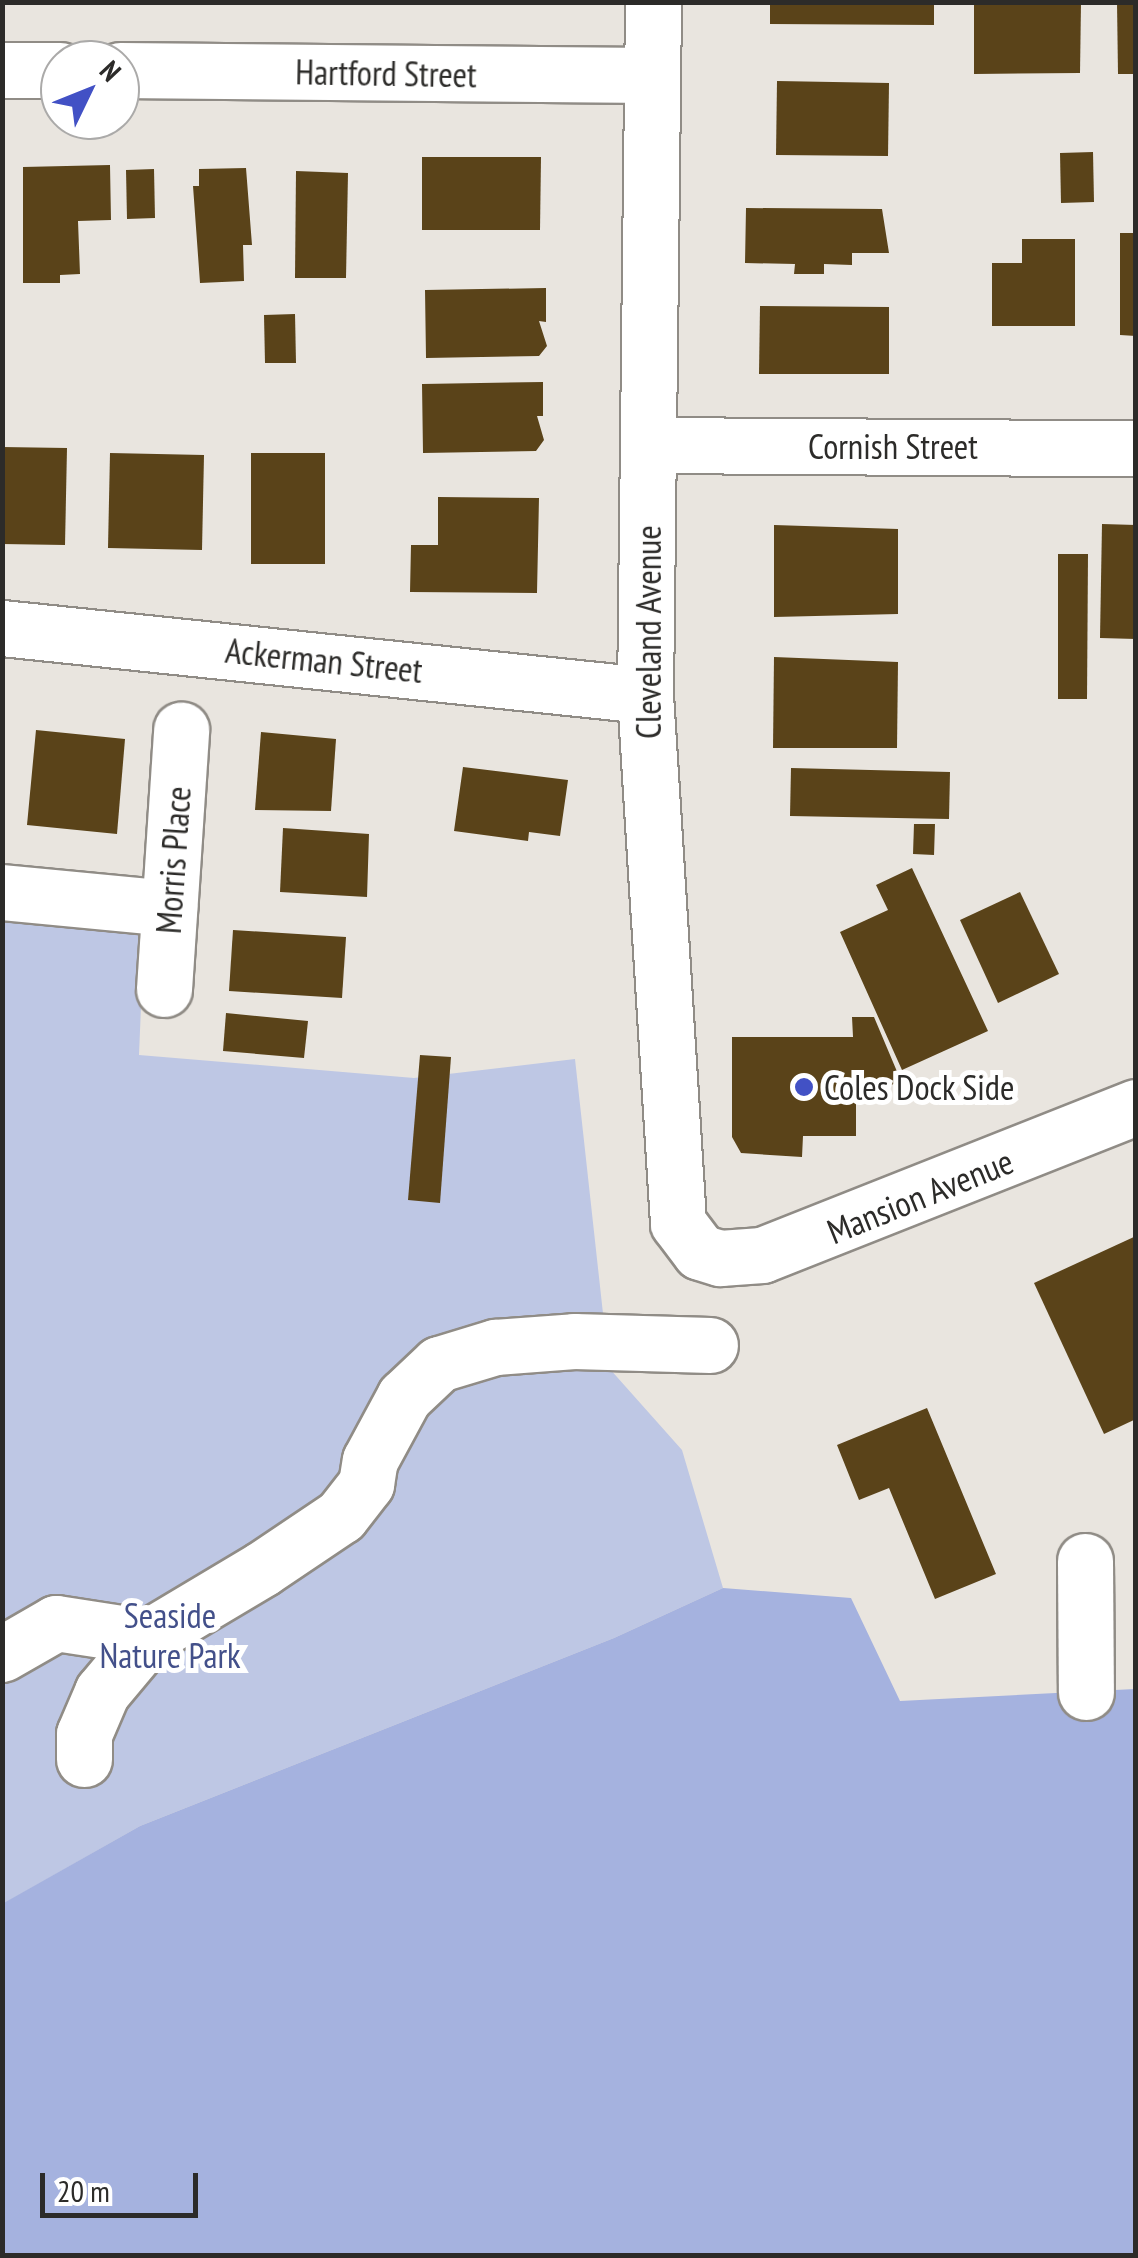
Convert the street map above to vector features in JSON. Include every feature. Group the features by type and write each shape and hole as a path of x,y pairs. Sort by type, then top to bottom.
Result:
{"street":[{"name":"Cleveland Avenue","path":"653,2 645,694 669,1156 678,1223 700,1252"},
{"path":"2,70 40,70"},
{"name":"Hartford Street","path":"140,70 652,75"},
{"name":"Cornish Street","path":"650,445 1136,448"},
{"name":"Ackerman Street","path":"2,628 645,694"},
{"name":"Morris Place","path":"164,989 181,730"},
{"path":"2,892 169,908"},
{"name":"Mansion Avenue","path":"700,1252 720,1258 762,1255 802,1243 1136,1108"},
{"path":"84,1759 84,1734 102,1692 148,1638 342,1516 366,1484 370,1460 404,1397 439,1364 494,1347 574,1341 710,1345"},
{"path":"1085,1560 1086,1692"},
{"path":"2,1654 62,1622 148,1638"}],"green space":[{"name":"Seaside Nature Park","path":"2,922 144,934 139,1055 414,1078 575,1059 609,1368 682,1450 723,1588 614,1638 140,1826 3,1904"}],"shaded area":[{"path":"723,1588 851,1598 900,1701 1135,1689 1135,2255 3,2255 2,1904 140,1826 614,1638"}],"building":[{"path":"770,2 934,2 934,25 770,24"},
{"path":"974,2 1081,2 1080,73 974,74"},
{"path":"1117,2 1136,2 1136,74 1118,74"},
{"path":"777,81 889,83 888,156 776,155"},
{"path":"1093,152 1094,202 1061,203 1060,153"},
{"path":"422,157 541,157 540,230 422,230"},
{"path":"110,165 111,220 78,221 80,274 60,275 60,283 23,283 23,167"},
{"path":"246,168 252,245 243,245 244,281 200,283 193,186 199,186 199,169"},
{"path":"154,169 155,218 127,219 126,170"},
{"path":"296,171 348,173 346,278 295,278"},
{"path":"746,208 882,209 889,253 852,253 852,265 824,264 824,274 794,274 795,264 745,263"},
{"path":"1120,233 1136,233 1136,336 1120,335"},
{"path":"1022,239 1075,239 1075,326 992,326 992,263 1022,263"},
{"path":"546,288 546,322 539,321 547,346 539,356 426,358 425,290"},
{"path":"760,306 889,307 889,374 759,374"},
{"path":"295,314 296,363 265,363 264,315"},
{"path":"543,382 543,416 537,416 544,440 536,451 423,453 422,384"},
{"path":"2,447 67,448 65,545 2,544"},
{"path":"110,453 204,455 202,550 108,548"},
{"path":"251,453 325,453 325,564 251,564"},
{"path":"438,497 539,498 537,593 410,592 411,545 438,545"},
{"path":"1102,524 1136,525 1136,639 1100,638"},
{"path":"774,525 898,529 898,614 774,617"},
{"path":"1058,554 1088,554 1087,699 1058,699"},
{"path":"774,657 898,662 897,748 773,748"},
{"path":"36,730 125,739 117,834 27,825"},
{"path":"261,732 336,739 331,811 255,810"},
{"path":"463,767 568,780 560,836 529,832 528,841 454,831"},
{"path":"791,768 950,772 949,819 790,816"},
{"path":"914,824 935,824 934,855 913,854"},
{"path":"283,828 369,834 367,897 280,892"},
{"path":"912,868 988,1031 902,1070 840,932 888,910 876,885"},
{"path":"1020,892 1059,974 998,1003 960,920"},
{"path":"233,930 346,937 342,998 229,991"},
{"path":"226,1013 308,1021 304,1058 223,1051"},
{"path":"852,1017 874,1017 901,1081 856,1099 856,1136 803,1136 802,1157 741,1153 732,1137 732,1037 853,1037"},
{"path":"420,1055 451,1057 440,1203 408,1200"},
{"path":"1136,1236 1136,1419 1104,1434 1034,1283"},
{"path":"927,1408 996,1574 935,1599 889,1488 859,1500 837,1445"}],"place":[{"name":"Coles Dock Side","path":"804,1087"}]}
